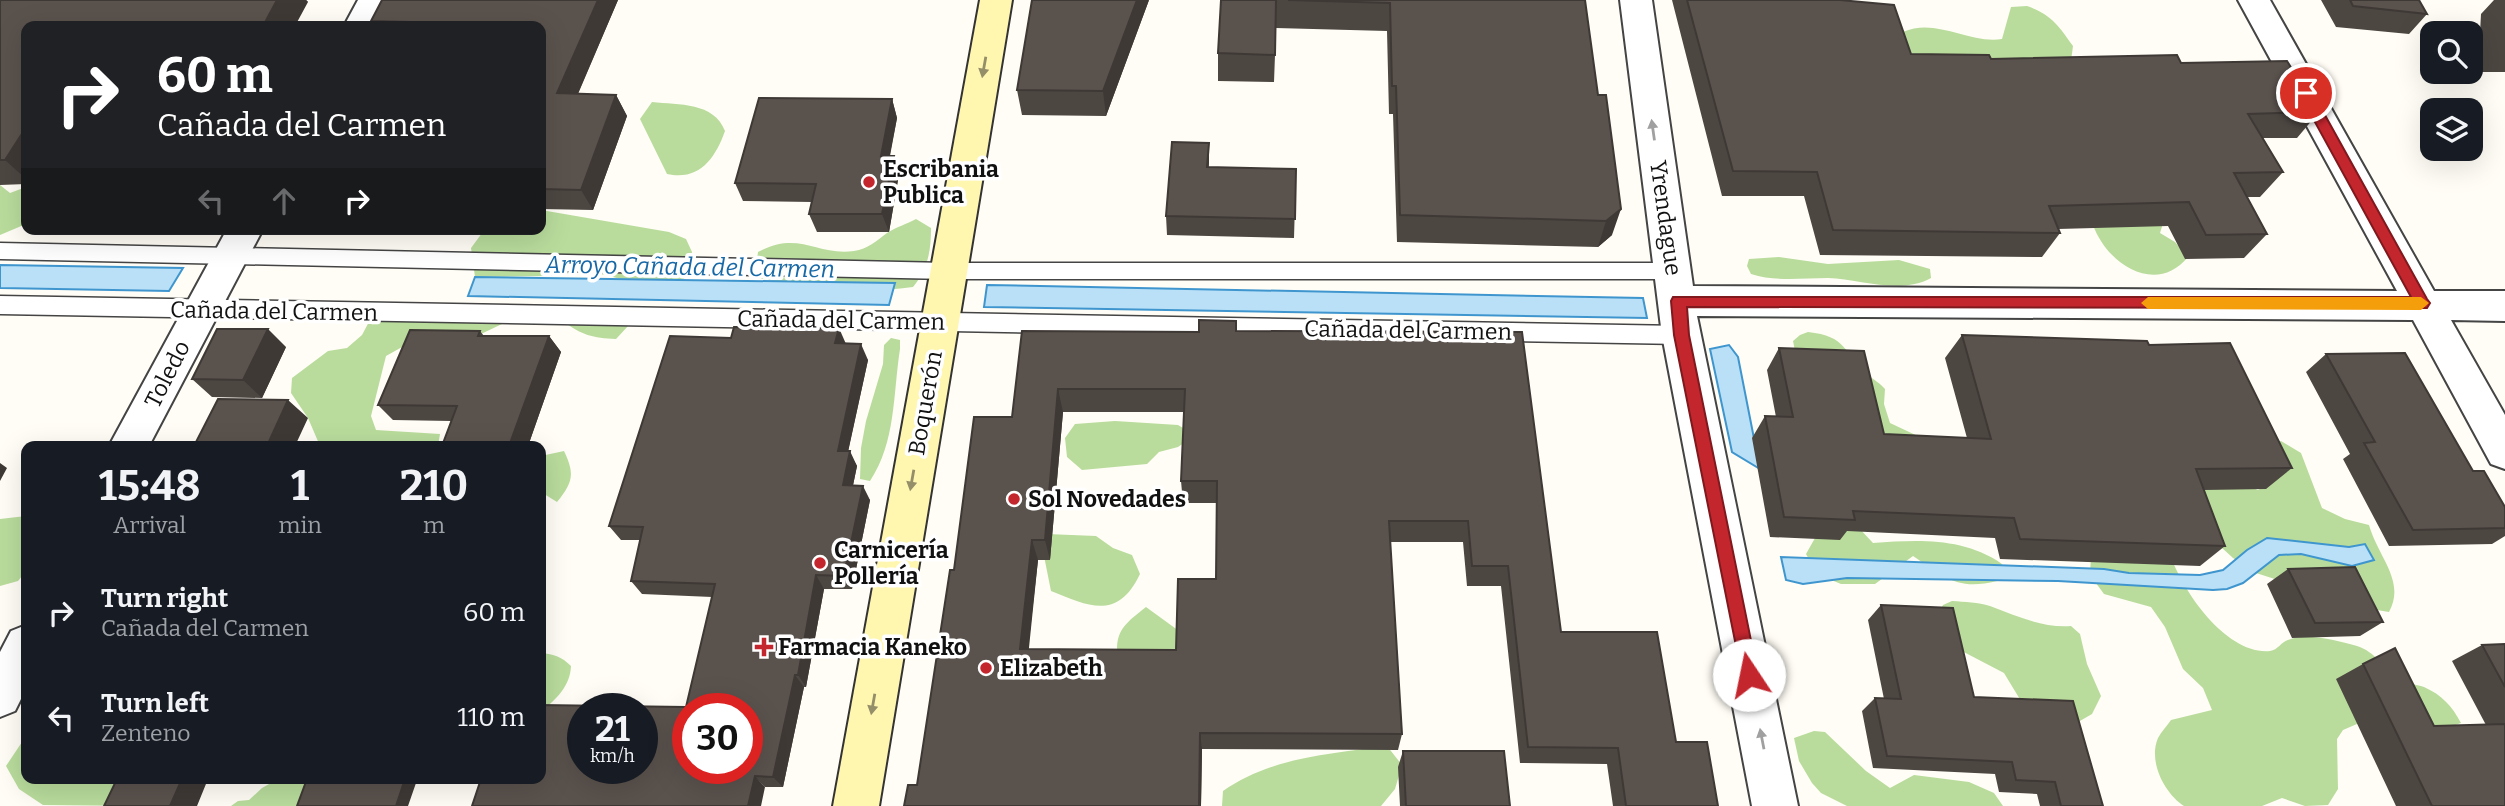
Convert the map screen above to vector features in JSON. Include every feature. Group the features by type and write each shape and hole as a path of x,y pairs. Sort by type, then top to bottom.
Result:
{"street":[{"path":"363,21 374,0"},
{"name":"Boquerón","path":"856,806 996,0"},
{"name":"Yrendague","path":"1636,0 1677,302 1775,806"},
{"path":"2254,0 2505,452"},
{"name":"Toledo","path":"133,441 237,243"},
{"name":"Cañada del Carmen","path":"1677,302 2422,303 2505,306"},
{"path":"0,696 21,655"}],"lane":[{"path":"0,251 237,243 943,298 1677,302"},
{"name":"Cañada del Carmen","path":"0,305 200,309 943,298 1677,302"}],"green space":[{"path":"2027,6 2043,13 2054,22 2073,46 2070,68 1901,78 1903,32 1928,27 1989,40 2002,39 2011,7"},
{"path":"652,102 694,107 713,115 720,122 725,131 716,151 704,166 688,174 667,174 640,119"},
{"path":"0,185 10,193 21,189 21,226 0,235"},
{"path":"546,211 669,232 686,239 692,252 691,272 677,285 658,288 588,271 546,276 475,277 471,248 481,235 546,235"},
{"path":"916,219 931,228 931,236 925,266 913,287 836,289 759,278 756,267 758,252 772,246 796,243 841,252 854,251 868,247 890,231"},
{"path":"2164,220 2160,233 2175,242 2188,257 2162,274 2148,274 2121,263 2109,252 2093,225"},
{"path":"1779,257 1828,264 1899,260 1930,269 1931,278 1919,283 1894,286 1828,278 1779,279 1751,274 1747,266 1749,259"},
{"path":"409,303 485,303 504,307 502,324 481,334 420,337 386,356 371,416 376,430 440,434 439,441 318,441 308,418 291,393 292,378 328,351 347,348 362,335 371,318 389,308"},
{"path":"563,321 629,325 616,339 608,339 582,333"},
{"path":"1808,332 1838,341 1860,367 1885,389 1884,404 1890,423 1922,438 1924,485 1795,351 1793,341"},
{"path":"891,338 900,340 892,417 885,450 870,481 860,479 861,448 883,364 884,345"},
{"path":"1115,421 1178,425 1195,435 1178,447 1159,452 1147,464 1082,470 1067,457 1065,438 1075,424"},
{"path":"2281,441 2301,453 2322,508 2345,519 2369,525 2393,579 2393,601 2389,612 2365,608 2256,573 2233,558 2197,525 2187,457 2258,490 2273,482 2263,446"},
{"path":"564,451 570,466 571,478 557,502 546,495 546,455"},
{"path":"21,517 21,577 18,581 0,586 0,519"},
{"path":"1858,527 1873,543 1940,542 1972,549 2002,564 1997,581 1983,584 1961,583 1943,576 1913,556 1875,584 1841,584 1817,574 1806,554 1815,538"},
{"path":"1047,534 1096,536 1113,548 1132,555 1140,574 1122,598 1102,606 1078,602 1051,591 1043,551"},
{"path":"2091,556 2171,557 2197,604 2223,633 2238,643 2254,650 2270,651 2288,640 2313,637 2357,646 2374,656 2398,679 2424,687 2441,697 2461,723 2443,729 2371,718 2343,730 2337,739 2338,789 2328,805 2305,806 2282,798 2262,806 2184,806 2164,785 2157,766 2155,747 2171,720 2212,710 2203,688 2183,669 2165,627 2151,607 2104,594 2090,575"},
{"path":"1952,601 1985,605 2040,623 2071,626 2080,634 2087,664 2101,696 2092,714 2073,725 2024,706 2004,673 1958,649 1938,615 1943,605"},
{"path":"1146,607 1179,631 1179,653 1118,661 1117,643 1122,630"},
{"path":"546,654 558,656 571,666 568,680 546,707"},
{"path":"1814,731 1825,732 1866,771 1890,788 1914,775 1969,782 1994,793 2003,806 1847,806 1821,793 1799,761 1794,738"},
{"path":"21,744 21,784 154,784 140,806 43,805 19,789 6,766"},
{"path":"1387,746 1402,765 1395,789 1381,806 1222,806 1223,791 1261,771 1302,759"},
{"path":"269,784 359,784 318,806 231,806 238,801 249,800"}],"water":[{"path":"0,265 183,268 169,291 0,288"},
{"path":"475,277 895,283 889,305 468,296"},
{"path":"987,285 1643,298 1647,318 984,307"},
{"path":"1729,345 1738,357 1760,469 1732,452 1710,349"},
{"path":"2267,538 2349,547 2365,544 2374,560 2352,566 2301,554 2279,555 2243,583 2227,589 2213,590 2058,581 1847,578 1803,584 1786,580 1781,557 2200,575 2223,570"}],"building":[{"path":"0,0 277,0 266,21 21,21 21,135 5,160 0,160"},
{"path":"382,0 598,0 557,93 616,95 581,190 546,189 546,21 371,21"},
{"path":"1032,0 1137,0 1103,91 1017,90"},
{"path":"1221,0 1276,0 1275,55 1218,53"},
{"path":"1288,0 1585,0 1598,95 1606,95 1621,209 1606,221 1400,215 1390,3"},
{"path":"1687,0 1840,0 1894,5 1911,54 1989,55 1991,59 2177,55 2181,63 2287,61 2319,112 2248,114 2283,172 2234,173 2267,234 2206,235 2189,202 2049,206 2060,233 1833,230 1817,172 1733,171"},
{"path":"2350,0 2419,0 2427,14 2353,6"},
{"path":"759,98 892,99 881,156 894,156 882,214 809,214 816,184 735,183"},
{"path":"1172,142 1209,143 1207,167 1296,169 1295,219 1166,216"},
{"path":"1199,320 1236,321 1236,331 1522,332 1561,632 1657,632 1676,742 1707,742 1718,806 1626,806 1618,748 1528,747 1508,566 1472,566 1468,521 1389,521 1402,734 1200,733 1199,806 904,806 908,785 917,785 950,570 954,570 974,417 1012,417 1022,331 1199,332","holes":["1058,389 1185,389 1181,481 1217,481 1216,579 1178,579 1176,650 1020,649 1032,540 1045,540"]},
{"path":"734,327 839,328 835,343 861,344 838,451 850,451 843,485 863,486 844,576 816,575 798,675 795,675 773,777 763,776 763,693 689,693 715,584 631,581 643,527 609,526 670,336 731,338"},
{"path":"217,329 268,329 243,380 192,379"},
{"path":"410,330 480,331 478,336 549,336 511,441 444,441 457,406 378,405"},
{"path":"1962,335 2147,341 2149,345 2230,343 2292,468 2196,469 2225,546 2020,539 2014,518 1853,511 1855,520 1784,517 1765,416 1793,417 1779,348 1864,351 1884,434 1991,439"},
{"path":"2405,353 2473,471 2484,471 2505,507 2505,528 2413,530 2364,443 2375,442 2326,354"},
{"path":"218,399 288,400 269,441 197,441"},
{"path":"2355,567 2383,622 2315,623 2288,569"},
{"path":"1881,605 1953,608 1974,697 2073,701 2103,806 2061,806 2055,782 2016,780 2012,762 1887,756 1875,698 1901,699"},
{"path":"2505,644 2505,687 2482,645"},
{"path":"2395,648 2434,726 2505,724 2505,806 2432,806 2363,664"},
{"path":"546,705 567,705 567,784 658,784 658,707 672,707 672,784 753,784 748,806 472,806 479,784 546,784"},
{"path":"1403,751 1504,751 1510,806 1406,806"},
{"path":"115,784 180,784 170,806 104,806"},
{"path":"305,784 403,784 396,806 297,806"}],"slow traffic":[{"path":"2148,303 2421,303"}],"place":[{"name":"Escribania Publica","path":"869,182"},
{"name":"Sol Novedades","path":"1014,499"},
{"name":"Carnicería Pollería","path":"820,563"},
{"name":"Farmacia Kaneko","path":"764,647"},
{"name":"Elizabeth","path":"986,668"}],"route":[{"path":"1749,675 1681,335 1678,301 2422,303 2306,93"}],"water label":[{"name":"Arroyo Cañada del Carmen","path":"690,267"}]}
